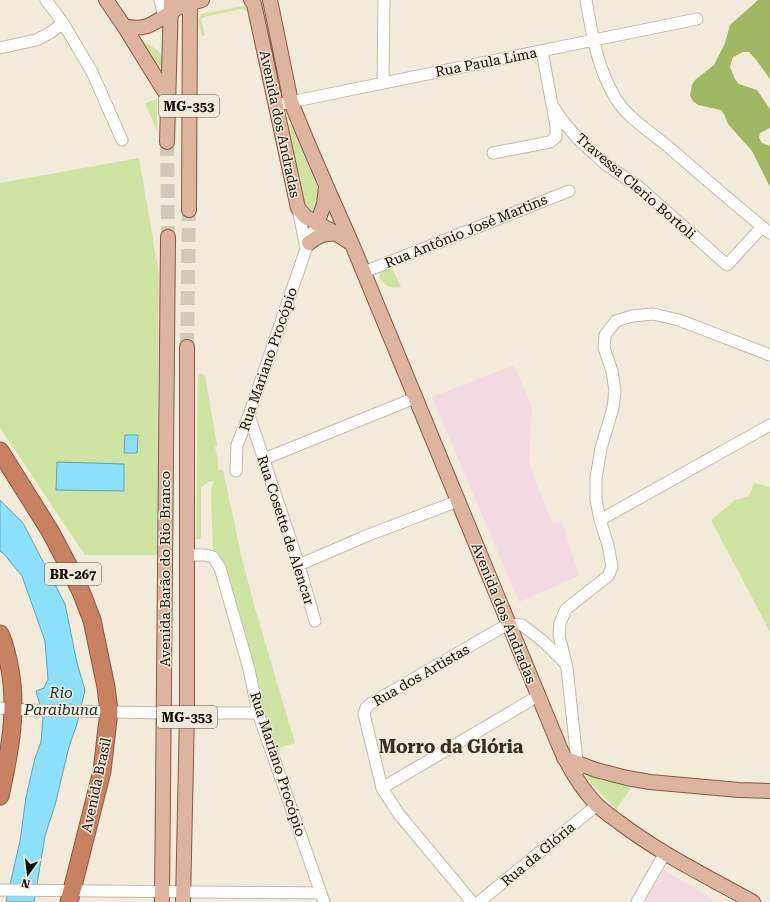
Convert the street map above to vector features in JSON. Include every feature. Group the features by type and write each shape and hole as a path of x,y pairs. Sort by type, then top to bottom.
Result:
{"highway":[{"name":"Avenida Brasil","path":"0,451 50,531 70,567 92,620 102,662 105,711 102,771 68,895"},
{"path":"0,634 4,641 11,671 13,709 12,736 0,796"}],"main road":[{"path":"106,0 168,97"},
{"name":"Avenida dos Andradas","path":"251,0 254,4 298,208 306,218 338,234 352,244"},
{"name":"Avenida dos Andradas","path":"270,0 291,102 326,187 364,272 508,624 570,770 580,782 583,789 597,805 634,833 665,853 753,902"},
{"path":"124,26 132,28 146,27 169,10 194,1"},
{"name":"MG-353","path":"189,210 194,1"},
{"path":"167,142 169,10"},
{"path":"317,224 324,204 326,187"},
{"path":"308,246 318,235 328,233 338,234"},
{"name":"Avenida Barão do Rio Branco","path":"162,897 168,237"},
{"name":"Avenida Barão do Rio Branco","path":"183,897 187,713 187,347"},
{"path":"564,758 621,777 650,782 739,790 770,791"}],"street":[{"path":"46,0 92,72 122,140"},
{"path":"160,0 169,10"},
{"path":"383,83 384,0"},
{"path":"586,0 594,40 604,75 616,99 629,115 766,230"},
{"name":"Rua Paula Lima","path":"276,105 697,19"},
{"path":"0,48 36,40 50,33 62,23"},
{"name":"Travessa Clerio Bortoli","path":"542,51 552,105 577,138 605,164 639,187 727,265 766,230"},
{"path":"493,153 550,142 556,137 556,126 552,105"},
{"name":"Rua Antônio José Martins","path":"364,272 569,191"},
{"name":"Rua Mariano Procópio","path":"298,208 308,246"},
{"name":"Rua Mariano Procópio","path":"236,470 237,445 317,224"},
{"path":"580,782 566,664 559,635 560,623 566,609 608,576 612,567 608,545 600,520 596,500 596,478 601,448 613,408 615,390 612,371 604,348 605,335 616,321 632,316 653,314 679,320 770,355"},
{"path":"264,459 415,398"},
{"name":"Rua Cosette de Alencar","path":"249,415 316,621"},
{"path":"600,520 770,425"},
{"path":"237,445 257,442"},
{"path":"299,565 366,536 458,501"},
{"name":"Rua Mariano Procópio","path":"188,555 206,555 213,557 220,568 249,669 258,713 322,898"},
{"path":"508,624 522,625 543,641 566,664"},
{"name":"Rua dos Artistas","path":"472,902 398,813 382,788 364,720 364,714 366,708 370,704 508,624"},
{"path":"382,788 538,696"},
{"path":"13,709 163,713"},
{"path":"187,713 258,713"},
{"name":"Rua da Glória","path":"480,902 597,805"},
{"path":"637,902 665,853"},
{"path":"0,890 68,895 322,898"}],"shaded area":[{"path":"514,365 532,407 529,463 552,523 562,521 579,576 519,602 432,397"},
{"path":"664,870 718,902 645,902"}],"green space":[{"path":"758,0 770,0 770,79 749,52 743,52 733,57 730,67 739,84 757,90 770,109 770,128 760,133 759,138 762,143 770,146 770,187 752,151 728,124 721,110 698,105 690,96 692,85 695,80 714,65 725,43 730,25"},
{"path":"243,6 248,8 255,27 251,28 247,11 242,9 204,17 201,19 205,35 202,36 198,20 202,14"},
{"path":"142,40 160,54 163,62 163,77 138,41"},
{"path":"157,99 157,131 145,103"},
{"path":"291,124 322,198 317,209 312,210 304,204 287,125"},
{"path":"139,158 159,274 158,400 160,555 85,555 0,428 0,183"},
{"path":"391,266 401,287 394,288 385,285 379,277 380,271"},
{"path":"201,373 205,376 217,445 215,447 218,459 218,470 223,470 241,554 254,605 295,743 272,750 213,557 211,491 214,481 208,482 201,487 201,539 196,539 198,377"},
{"path":"754,483 770,487 770,632 711,520 735,500 749,496"},
{"path":"586,773 635,783 616,809 585,777"}],"water":[{"path":"125,435 138,435 137,453 124,453"},
{"path":"57,462 124,464 124,491 56,490"},
{"name":"Rio Paraibuna","path":"0,500 23,523 65,604 77,663 85,690 55,805 45,836 34,902 6,902 20,841 26,797 35,758 41,742 43,716 36,691 44,688 48,679 45,641 22,576 0,551"}],"tunnel":[{"path":"167,142 168,237"},
{"path":"187,347 189,210"}],"district":[{"name":"Morro da Glória","path":"451,747"}]}
